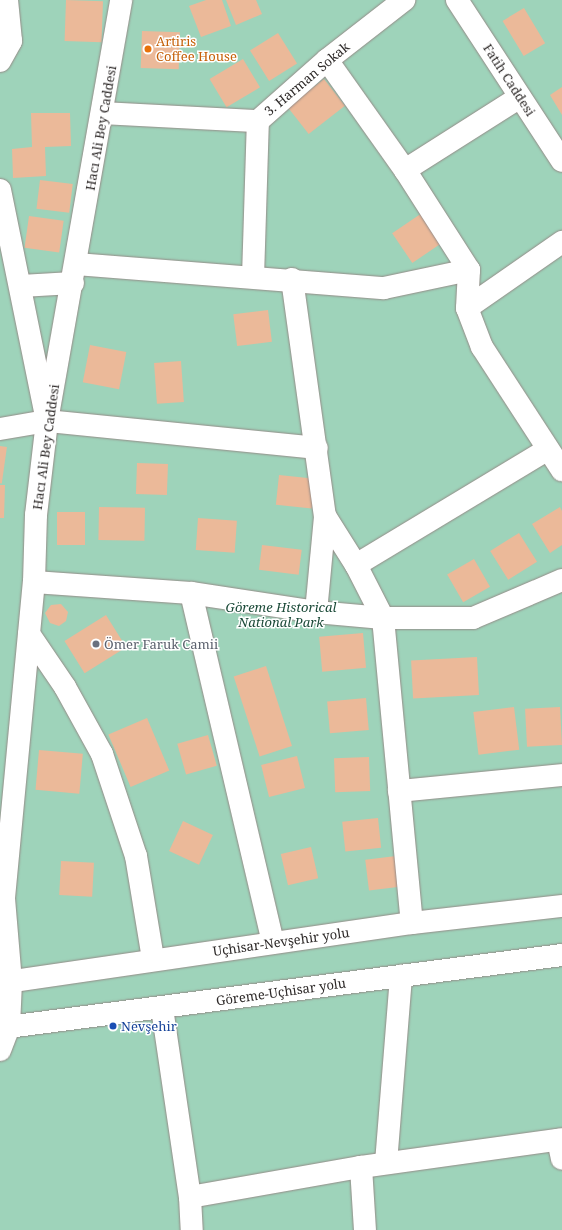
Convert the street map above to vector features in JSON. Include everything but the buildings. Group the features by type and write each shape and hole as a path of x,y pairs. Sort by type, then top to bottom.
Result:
{"street":[{"path":"0,61 11,41 7,0"},
{"name":"Hacı Ali Bey Caddesi","path":"0,1050 4,1027 6,982 2,905 34,582 36,515 47,421 75,274 121,0"},
{"name":"3. Harman Sokak","path":"253,277 258,121 327,60 404,0"},
{"name":"Fatih Caddesi","path":"457,0 562,161"},
{"path":"327,60 405,170 469,270 467,308 482,348 562,470"},
{"path":"405,170 520,97"},
{"path":"103,113 258,121"},
{"path":"0,190 13,278 47,421"},
{"path":"467,308 562,242"},
{"path":"13,278 75,274 253,277 292,279 384,288 469,270"},
{"path":"292,279 325,516 316,612"},
{"path":"0,429 47,421 316,448"},
{"path":"356,565 548,449"},
{"path":"325,516 356,565 383,618 412,923"},
{"path":"34,582 191,593 316,612 383,618 473,618 562,580"},
{"path":"191,593 273,943"},
{"path":"29,634 65,687 102,754 136,856 153,959"},
{"path":"399,791 562,775"},
{"name":"Uçhisar-Nevşehir yolu","path":"6,982 153,959 412,923 562,906"},
{"name":"Göreme-Uçhisar yolu","path":"4,1027 162,1008 562,955"},
{"path":"386,1163 401,976"},
{"path":"162,1008 190,1197 192,1230"},
{"path":"190,1197 386,1163 561,1146"},
{"path":"361,1167 365,1230"}],"green space":[{"name":"Göreme Historical National Park","path":"0,0 562,0 562,1230 0,1230"}],"place":[{"name":"Artiris Coffee House","path":"148,49"},
{"name":"Ömer Faruk Camii","path":"96,644"},
{"name":"Nevşehir","path":"113,1026"}]}
